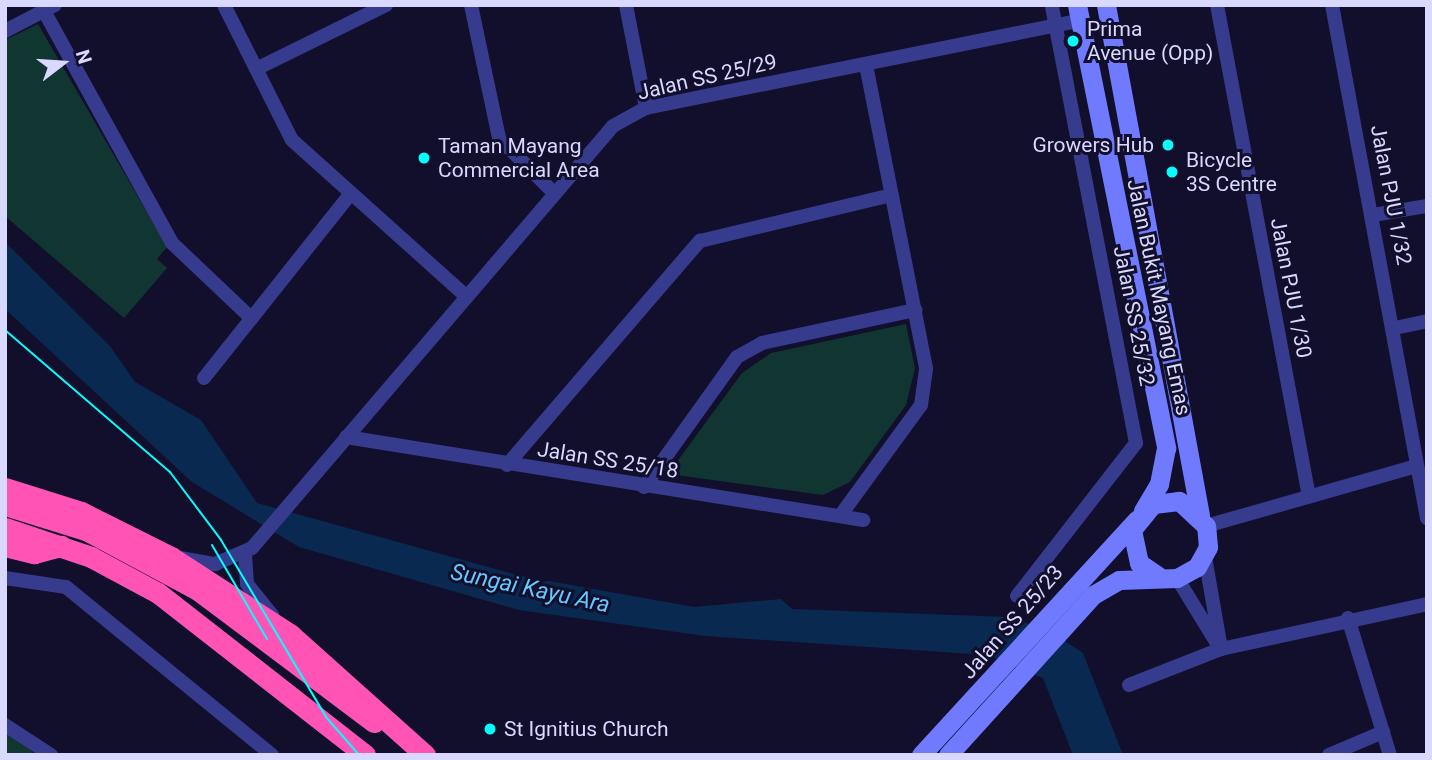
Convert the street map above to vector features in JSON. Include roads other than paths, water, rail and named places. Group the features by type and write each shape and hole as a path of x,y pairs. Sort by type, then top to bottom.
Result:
{"highway":[{"path":"5,488 81,512 172,556 291,635 425,755"},
{"path":"5,505 86,530 198,590 413,755"},
{"path":"5,528 61,546 179,607 365,755"},
{"path":"5,546 34,553 61,546"}],"main road":[{"name":"Jalan Bukit Mayang Emas","path":"1106,5 1203,521"},
{"name":"Jalan Bukit Mayang Emas","path":"1078,13 1166,447 1159,484 1140,516"},
{"path":"1179,501 1203,521 1205,557 1167,577 1134,553 1140,516 1179,501"},
{"name":"Jalan SS 25/23","path":"945,755 990,714 1140,516"},
{"name":"Jalan SS 25/23","path":"921,755 1072,603 1119,580 1167,577"},
{"path":"945,730 945,755"}],"street":[{"path":"224,5 292,140 467,296"},
{"path":"256,69 386,5"},
{"path":"471,5 499,138 555,194"},
{"path":"625,5 646,108"},
{"name":"Jalan SS 25/32","path":"1017,596 1136,443 1052,5"},
{"name":"Jalan PJU 1/30","path":"1217,5 1310,496"},
{"name":"Jalan PJU 1/32","path":"1332,5 1395,327 1427,518"},
{"path":"5,30 50,8 172,243 251,318"},
{"name":"Jalan SS 25/29","path":"248,552 613,126 646,108 1056,26 1078,13"},
{"path":"840,516 921,405 926,368 866,64"},
{"path":"204,378 351,193"},
{"path":"507,465 701,241 892,195"},
{"path":"1373,215 1427,206"},
{"path":"643,487 737,357 762,343 915,310"},
{"path":"1395,327 1427,321"},
{"name":"Jalan SS 25/18","path":"346,437 643,487 863,520"},
{"path":"1203,521 1310,496 1417,466"},
{"path":"172,556 215,564 248,552 247,584 291,635"},
{"path":"1205,557 1221,649"},
{"path":"1167,577 1221,649"},
{"path":"5,578 66,587 272,755"},
{"path":"1129,685 1221,649 1426,601"},
{"path":"1348,618 1390,755"},
{"path":"5,725 51,755"},
{"path":"1329,755 1383,732"}],"water":[{"name":"Sungai Kayu Ara","path":"5,242 110,346 135,382 201,420 257,503 521,576 694,607 781,599 792,609 1008,617 1048,630 1083,653 1123,755 1073,755 1043,678 987,655 705,636 519,610 299,547 192,482 5,309"}],"tram line":[{"path":"5,330 170,472 221,540 326,717 359,755"},
{"path":"212,545 267,639"}],"place":[{"name":"Prima Avenue (Opp)","path":"1073,41"},
{"name":"Growers Hub","path":"1168,145"},
{"name":"Taman Mayang Commercial Area","path":"424,158"},
{"name":"Bicycle 3S Centre","path":"1172,172"},
{"name":"St Ignitius Church","path":"490,729"}]}
